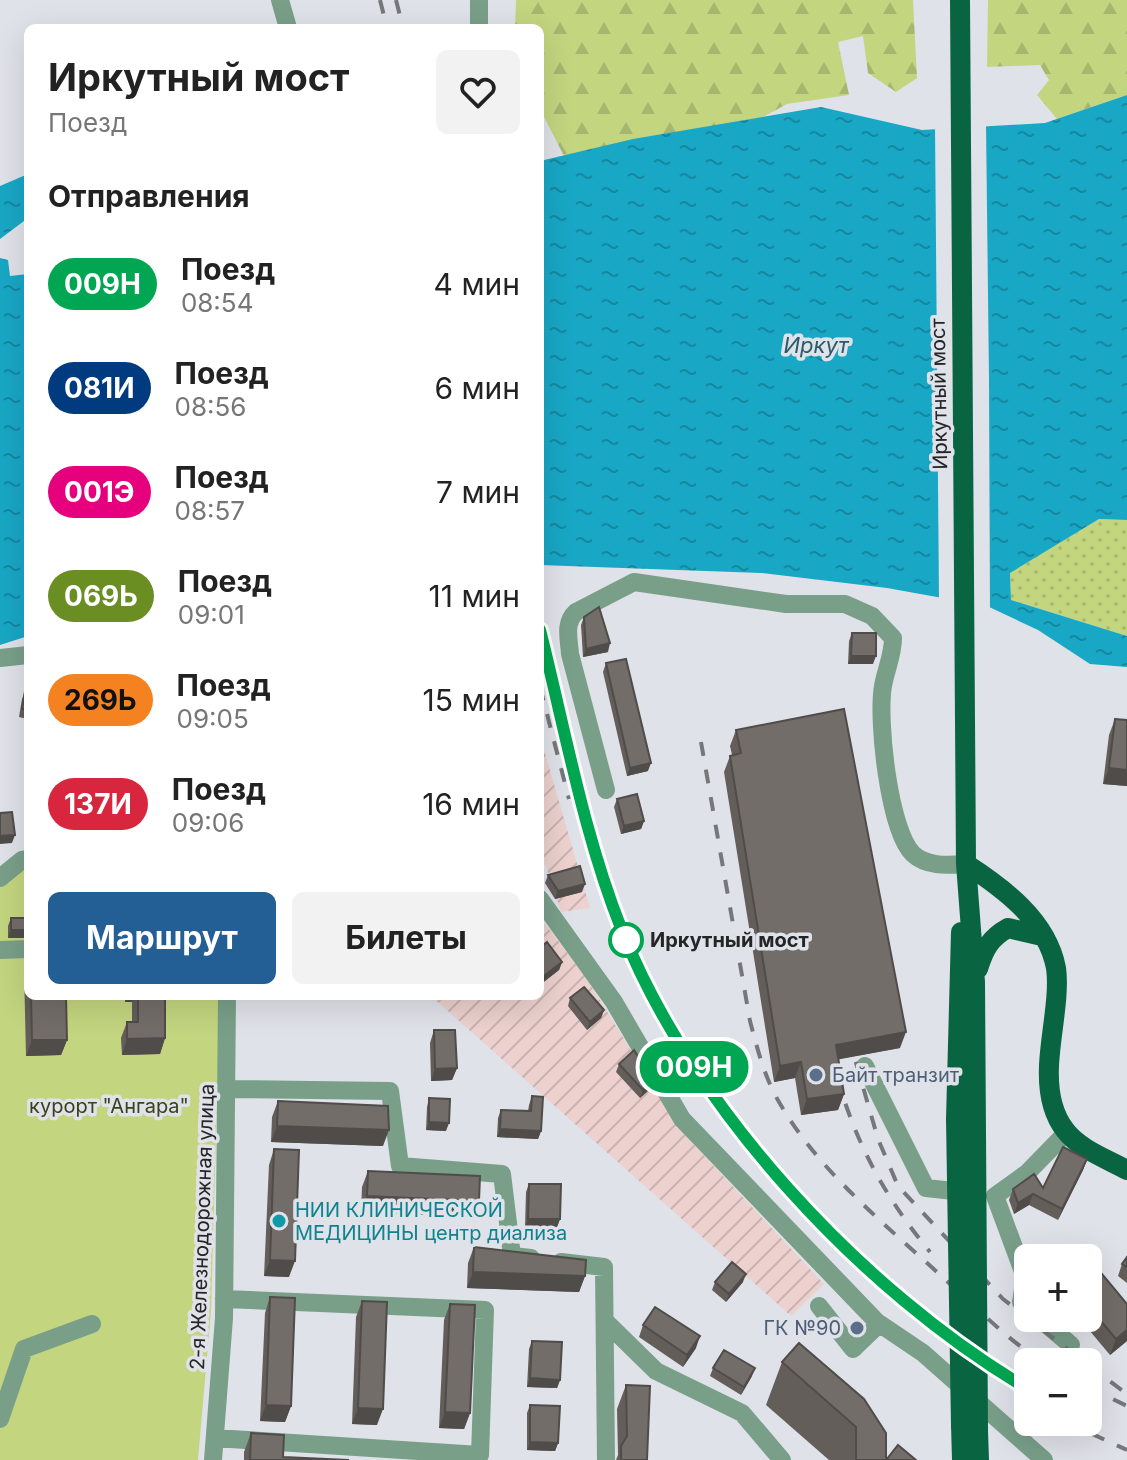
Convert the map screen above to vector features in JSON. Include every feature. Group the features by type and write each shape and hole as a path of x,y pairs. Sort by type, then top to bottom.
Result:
{"main road":[{"name":"Иркутный мост","path":"960,0 966,864 975,982 976,1134 970,1428"},
{"path":"979,1460 970,1428 956,1119 958,980 966,864 999,885 1026,911 1042,936 1056,970 1049,1079 1055,1113 1066,1133 1127,1170"},
{"path":"975,982 983,950 995,935 1008,928 1042,936"},
{"path":"962,1460 970,1428"}],"street":[{"path":"280,0 287,24"},
{"path":"479,0 479,24"},
{"path":"606,790 570,654 568,631 571,617 576,612 634,582 786,604 845,604 872,616 893,638 881,707 894,811 903,840 914,855 926,862 966,864"},
{"path":"0,658 24,655"},
{"path":"0,878 24,860"},
{"path":"544,905 614,1002 682,1119 879,1324 935,1364 1044,1460"},
{"path":"0,950 24,949"},
{"name":"2-я Железнодорожная улица","path":"213,1460 224,1299 229,1089 227,1000"},
{"path":"865,1066 926,1188 995,1196 1027,1173 1066,1133"},
{"path":"229,1089 390,1091 400,1166 502,1174 512,1256 604,1267 606,1460"},
{"path":"995,1196 1014,1247"},
{"path":"215,1438 480,1455 485,1310 224,1299"},
{"path":"819,1306 853,1349 879,1324"},
{"path":"606,1322 656,1371 742,1413 782,1460"},
{"path":"0,1419 24,1349 92,1324"},
{"path":"1056,1332 1071,1345"}],"shaded area":[{"path":"544,750 590,908 561,912 546,866"},
{"path":"544,922 585,976 681,1131 824,1284 791,1316 436,1000 544,1000"}],"green space":[{"path":"516,0 913,0 917,78 896,92 868,73 863,36 838,42 849,95 787,104 763,117 564,156 544,117 544,24 515,24"},
{"path":"988,0 1127,0 1127,95 1057,119 1037,95 1049,80 1040,65 987,67"},
{"path":"1099,519 1127,520 1127,636 1011,600 1010,572"},
{"name":"курорт \"Ангара\"","path":"24,869 24,1000 220,1000 211,1311 198,1460 0,1460 0,872"}],"water":[{"name":"Иркут","path":"1127,95 1127,520 1099,519 1010,573 1011,600 1127,636 1127,667 1090,664 1038,630 987,606 887,588 761,573 544,565 544,160 633,139 821,107 922,130 1045,123"},
{"path":"24,176 24,221 0,239 0,186"},
{"path":"0,258 8,260 10,276 24,274 24,637 0,645"}],"pier":[{"path":"986,123 990,612 939,601 935,126"}],"building":[{"path":"599,607 610,643 586,649 584,617"},
{"path":"852,633 876,633 876,656 851,656"},
{"path":"626,659 651,763 630,768 606,663"},
{"path":"844,709 906,1032 836,1045 844,1094 807,1099 801,1062 780,1066 730,756 741,753 736,730"},
{"path":"1115,719 1127,720 1127,770 1109,768"},
{"path":"637,794 644,821 624,826 617,799"},
{"path":"12,812 15,835 0,836 0,813"},
{"path":"580,866 585,884 558,891 548,875"},
{"path":"11,918 24,918 24,930 11,930"},
{"path":"547,942 562,962 544,976 544,945"},
{"path":"584,987 604,1010 590,1022 570,998"},
{"path":"31,1000 66,1000 67,1040 32,1040"},
{"path":"138,1000 165,1000 165,1038 127,1039 127,1022 138,1022"},
{"path":"434,1030 455,1030 457,1068 435,1069"},
{"path":"634,1050 653,1081 643,1090 619,1064"},
{"path":"532,1096 543,1097 541,1131 500,1129 501,1110 531,1111"},
{"path":"429,1098 450,1099 449,1123 429,1122"},
{"path":"278,1101 388,1106 389,1130 277,1126"},
{"path":"1063,1147 1087,1159 1062,1209 1033,1194 1018,1203 1013,1189 1034,1174 1043,1188"},
{"name":"НИИ КЛИНИЧЕСКОЙ МЕДИЦИНЫ центр диализа","path":"274,1149 299,1150 295,1261 270,1260"},
{"path":"368,1171 480,1176 479,1201 367,1196"},
{"path":"529,1184 561,1184 560,1219 528,1219"},
{"path":"474,1247 586,1260 585,1276 473,1272"},
{"path":"732,1262 746,1274 729,1294 715,1282"},
{"path":"1102,1274 1127,1304 1127,1330 1116,1339 1102,1322"},
{"path":"270,1297 295,1298 291,1406 266,1405"},
{"path":"362,1301 387,1302 383,1409 358,1408"},
{"path":"450,1304 475,1305 470,1413 445,1412"},
{"path":"655,1307 700,1336 687,1355 643,1325"},
{"path":"532,1341 562,1342 560,1380 530,1378"},
{"path":"799,1343 864,1399 886,1433 886,1460 856,1460 856,1427 782,1362"},
{"path":"724,1350 755,1368 744,1387 713,1368"},
{"path":"626,1385 650,1386 647,1460 621,1460 621,1446 627,1436"},
{"path":"530,1405 560,1406 558,1443 530,1442"},
{"path":"251,1433 284,1435 283,1457 349,1460 250,1460"},
{"path":"898,1445 916,1460 887,1459"}],"railway":[{"path":"380,0 386,24"},
{"path":"396,0 402,24"},
{"path":"544,647 585,818 608,892 652,995 691,1062 737,1127 789,1189 845,1248 905,1302 966,1349 1014,1380"},
{"path":"544,702 569,799"},
{"path":"701,742 750,1021 776,1097 817,1156 838,1179 1023,1348"},
{"path":"848,1035 878,1139 898,1186 1003,1299 1066,1348"},
{"path":"837,1077 874,1170 899,1211 930,1252"},
{"path":"1102,1375 1127,1394"},
{"path":"1102,1394 1127,1406"},
{"path":"1096,1436 1127,1450"}],"train":[{"name":"009Н","path":"544,646 585,816 607,892 638,969 682,1050 734,1122 790,1189 851,1251 941,1330 1014,1380"}],"place":[{"name":"Иркутный мост","path":"626,940"},
{"name":"Байт транзит","path":"816,1075"},
{"name":"НИИ КЛИНИЧЕСКОЙ МЕДИЦИНЫ центр диализа","path":"279,1221"},
{"name":"ГК №90","path":"857,1328"}]}
